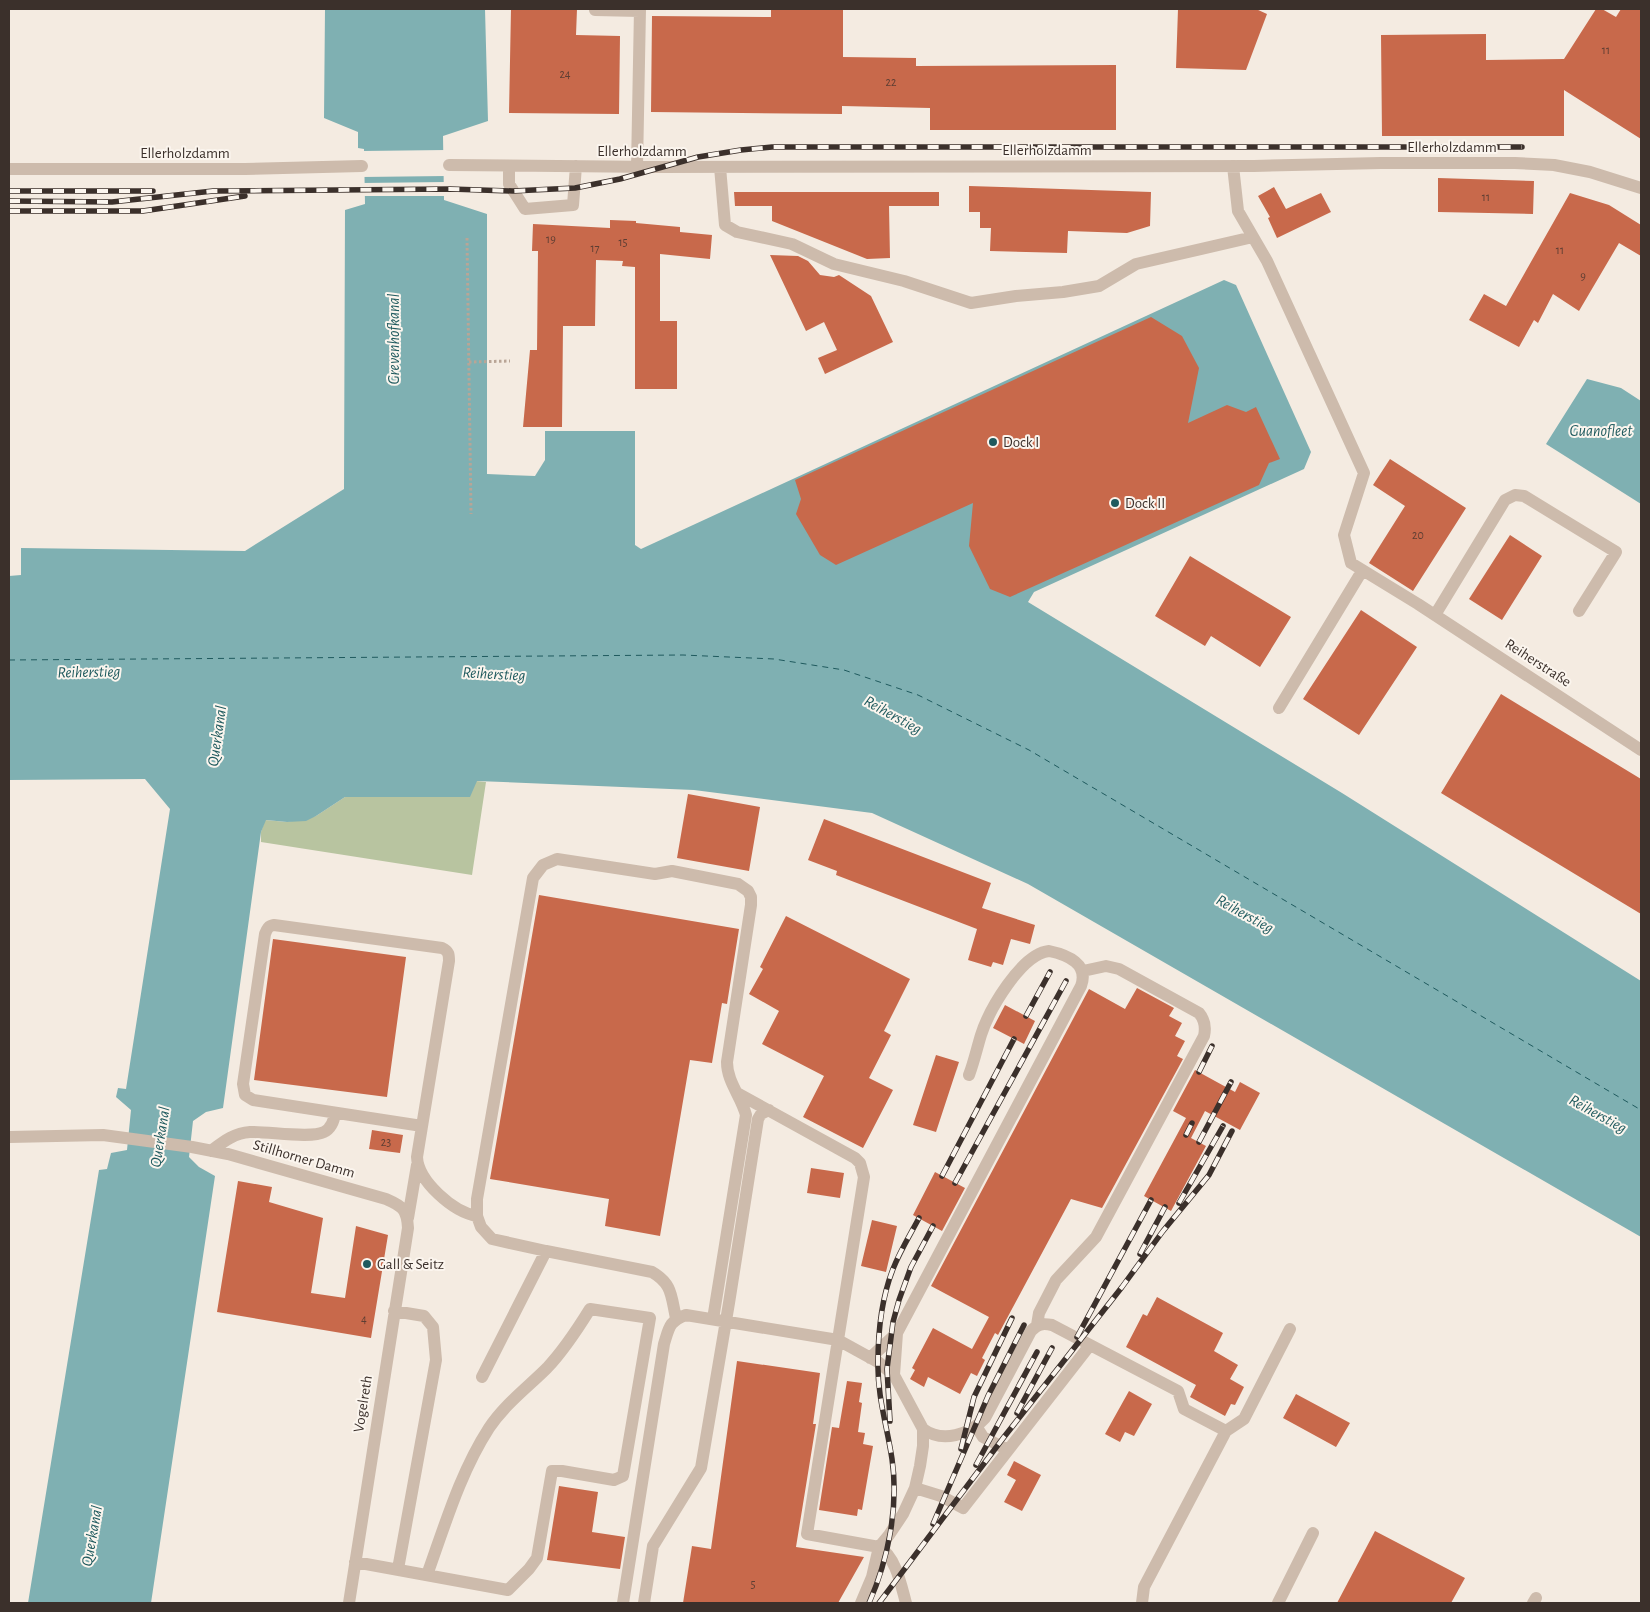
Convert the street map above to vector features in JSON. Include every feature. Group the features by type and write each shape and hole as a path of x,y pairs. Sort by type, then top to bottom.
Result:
{"street":[{"path":"595,10 640,10 638,167"},
{"name":"Ellerholzdamm","path":"449,165 638,167 1233,166 1472,162 1536,164 1590,172 1641,188"},
{"name":"Ellerholzdamm","path":"9,169 245,169 362,166"},
{"path":"509,166 510,184 526,209 573,205 576,166"},
{"path":"1233,166 1238,211 1267,261 1364,473 1344,535 1350,564 1362,571 1279,708"},
{"path":"720,167 725,225 737,232 792,244 834,264 904,281 971,303 1099,286 1136,264 1253,237"},
{"path":"1435,615 1505,500 1515,495 1528,498 1616,552 1580,612"},
{"name":"Reiherstraße","path":"1362,571 1418,604 1641,750"},
{"path":"676,1318 669,1286 662,1278 652,1272 546,1252 492,1239 480,1226 477,1216 477,1199 530,886 537,870 549,861 557,859 567,860 655,874 672,872 738,884 748,891 751,897 751,906 727,1062 729,1080 745,1111 752,1160"},
{"name":"Vogelreth","path":"335,1113 253,1100 245,1095 243,1090 265,934 270,926 442,948 447,950 449,955 417,1165 406,1214 408,1228 348,1603"},
{"path":"870,1358 897,1333 1081,986 1083,971 1076,962 1049,951 1036,956 1025,965 1003,991 991,1012 981,1034 969,1075"},
{"path":"1037,1325 1039,1313 1056,1280 1096,1237 1204,1036 1206,1028 1199,1013 1119,969 1106,966 1083,971"},
{"path":"737,1093 855,1158 863,1170 864,1177 807,1534 879,1547 886,1551 906,1603"},
{"path":"644,1603 653,1546 701,1468 759,1116 769,1110"},
{"path":"713,1319 745,1111"},
{"path":"211,1151 231,1138 249,1132 324,1133 332,1125 335,1113 422,1126"},
{"name":"Stillhorner Damm","path":"9,1137 103,1135 192,1147 386,1199 398,1204 406,1214"},
{"path":"417,1165 421,1173 448,1204 468,1214 477,1216"},
{"path":"482,1377 546,1252"},
{"path":"355,1562 508,1590 537,1558 552,1471 614,1480 623,1476 650,1318 590,1309 571,1339 549,1366 502,1411 489,1428 462,1479 427,1575"},
{"path":"394,1311 424,1316 433,1327 436,1360 398,1570"},
{"path":"623,1603 664,1344 669,1326 676,1318 686,1315 838,1340 887,1368 894,1375 923,1429 931,1435 940,1436 964,1433 985,1418 1031,1331 1037,1325 1044,1323 1052,1325 1178,1391 1184,1409 1226,1431"},
{"path":"1142,1603 1144,1586 1226,1431 1244,1419 1290,1329"},
{"path":"894,1375 897,1333"},
{"path":"915,1488 941,1496 963,1508 1090,1345"},
{"path":"976,1426 983,1437 1008,1450"},
{"path":"862,1601 872,1577 879,1547 890,1535 904,1514 915,1488 920,1466 923,1429"},
{"path":"1278,1603 1313,1533"}],"path":[{"path":"467,238 471,514"},
{"path":"469,362 510,361"}],"green space":[{"path":"476,781 486,782 472,875 261,842 261,832 265,820 287,822 316,816 345,797 469,797"}],"water":[{"path":"325,9 485,9 488,121 443,136 444,200 487,214 487,474 535,476 545,460 545,431 635,431 635,545 641,549 1224,280 1236,285 1311,452 1304,469 1034,592 1028,602 1342,793 1641,981 1641,1237 1028,884 872,813 694,790 477,781 470,797 345,797 306,821 266,820 261,832 223,1108 206,1112 193,1121 189,1157 199,1167 215,1176 151,1603 28,1603 99,1170 107,1169 111,1153 127,1150 131,1110 116,1097 118,1088 126,1089 170,809 145,779 9,780 9,576 21,575 21,548 245,551 344,489 345,210 365,204 364,149 358,148 358,132 324,118"},
{"name":"Guanofleet","path":"1587,379 1621,388 1641,401 1641,504 1546,444"}],"pier":[{"path":"446,150 446,176 362,177 362,151"},
{"path":"446,182 446,196 362,196 362,183"}],"building":[{"path":"511,9 577,9 576,35 620,36 619,114 509,113"},
{"path":"771,9 843,9 843,57 916,58 916,66 1116,65 1116,130 930,130 930,108 842,106 842,114 651,112 652,16 771,17"},
{"path":"1178,9 1256,9 1267,14 1246,70 1176,68"},
{"path":"1596,9 1602,9 1616,17 1621,9 1641,9 1641,139 1564,90 1564,136 1382,136 1381,35 1486,34 1486,60 1564,59"},
{"path":"1438,178 1534,181 1533,214 1438,212"},
{"path":"969,186 1151,192 1150,226 1127,233 1068,231 1067,253 990,251 991,228 980,228 980,212 969,212"},
{"path":"1274,187 1286,209 1321,193 1331,212 1277,238 1268,218 1270,217 1258,196"},
{"path":"734,192 939,192 939,206 889,206 890,258 867,259 772,221 772,206 735,206"},
{"path":"1570,193 1609,205 1641,225 1641,256 1619,243 1579,311 1553,294 1538,323 1534,320 1519,347 1469,320 1484,294 1506,306"},
{"path":"610,220 636,221 636,223 680,227 680,232 712,235 710,259 660,254 660,321 677,321 677,389 635,389 635,267 622,266 623,261 596,260 595,326 563,326 562,427 523,427 530,350 537,350 538,251 532,251 533,224 610,228"},
{"path":"770,255 798,256 808,261 820,275 834,277 839,275 871,296 893,342 825,374 818,358 837,350 824,322 806,331"},
{"path":"1151,317 1182,336 1199,368 1188,423 1227,405 1246,412 1256,407 1280,459 1269,463 1259,485 1010,597 990,589 969,546 973,503 836,565 820,555 796,514 801,499 795,480"},
{"path":"1390,459 1466,508 1413,591 1369,563 1405,506 1373,485"},
{"path":"1510,535 1542,556 1502,620 1469,599"},
{"path":"1190,556 1291,617 1260,667 1211,636 1205,646 1155,616"},
{"path":"1361,610 1417,647 1359,735 1303,699"},
{"path":"1501,694 1641,779 1641,914 1441,793"},
{"path":"688,794 760,807 749,871 677,858"},
{"path":"824,819 991,883 982,908 1035,925 1030,944 1011,939 1003,965 993,962 991,967 968,960 977,929 836,875 837,871 808,860"},
{"path":"539,895 739,929 727,1004 722,1003 712,1063 690,1060 660,1236 605,1226 609,1199 490,1179"},
{"path":"786,916 910,979 884,1031 891,1035 869,1078 893,1090 863,1148 803,1117 824,1076 762,1044 779,1011 749,994 763,969 760,967"},
{"path":"273,939 406,957 387,1097 254,1080"},
{"path":"1137,988 1174,1008 1169,1016 1182,1023 1175,1036 1185,1041 1177,1056 1183,1059 1102,1208 1071,1199 998,1335 995,1333 982,1358 985,1360 977,1376 971,1373 960,1394 928,1377 924,1387 910,1379 915,1370 912,1368 933,1328 972,1349 989,1317 931,1286 1089,989 1125,1009"},
{"path":"1005,1005 1035,1021 1024,1044 993,1028"},
{"path":"936,1055 959,1062 936,1132 913,1125"},
{"path":"1195,1070 1235,1092 1240,1082 1260,1093 1240,1130 1205,1111 1191,1138 1206,1146 1171,1211 1144,1196 1186,1118 1173,1111"},
{"path":"372,1130 403,1135 400,1153 369,1149"},
{"path":"811,1168 844,1173 840,1198 807,1193"},
{"path":"935,1172 965,1188 942,1231 913,1215"},
{"path":"238,1181 272,1187 269,1202 323,1218 311,1293 345,1298 356,1226 388,1235 371,1338 217,1312"},
{"path":"872,1220 897,1226 886,1272 861,1266"},
{"path":"1157,1297 1223,1333 1214,1351 1238,1365 1230,1379 1244,1387 1235,1405 1231,1404 1225,1416 1190,1397 1196,1385 1126,1347 1143,1314 1147,1316"},
{"path":"737,1361 820,1373 813,1424 816,1424 796,1547 864,1557 838,1603 683,1603 692,1546 711,1549"},
{"path":"847,1381 862,1383 859,1402 862,1403 858,1432 865,1433 863,1444 873,1446 862,1510 858,1509 857,1516 819,1510 832,1427 839,1428"},
{"path":"1129,1391 1152,1404 1134,1436 1125,1432 1120,1442 1105,1434"},
{"path":"1296,1394 1350,1423 1336,1447 1283,1418"},
{"path":"1014,1461 1041,1475 1022,1511 1004,1502 1016,1480 1007,1475"},
{"path":"559,1486 598,1492 592,1532 625,1537 620,1569 547,1560"},
{"path":"1375,1531 1465,1578 1451,1603 1337,1603"}],"ferry route":[{"path":"9,660 683,655 774,659 844,670 918,695 1029,750 1641,1110"}],"railway":[{"path":"9,201 112,202 213,191 450,189 513,191 575,188 620,179 698,157 772,147 1522,147"},
{"path":"9,191 153,191"},
{"path":"9,211 143,211 245,196"},
{"path":"1026,1016 1050,972"},
{"path":"955,1183 1066,981"},
{"path":"942,1176 1014,1039"},
{"path":"1199,1072 1212,1046"},
{"path":"1199,1142 1231,1082"},
{"path":"1186,1135 1192,1123"},
{"path":"1179,1203 1223,1126"},
{"path":"879,1603 1004,1437 1122,1287 1163,1231 1209,1175 1232,1131"},
{"path":"1077,1337 1151,1200"},
{"path":"1140,1254 1165,1207"},
{"path":"869,1603 882,1569 890,1533 894,1496 892,1459 878,1374 881,1315 893,1269 919,1218"},
{"path":"890,1421 887,1369 893,1322 911,1267 933,1226"},
{"path":"961,1449 974,1397 1012,1318"},
{"path":"933,1524 988,1396 1024,1325"},
{"path":"1017,1413 1052,1348"},
{"path":"976,1465 1037,1352"}],"place":[{"name":"Dock I","path":"993,442"},
{"name":"Dock II","path":"1115,503"},
{"name":"Gall & Seitz","path":"367,1264"}],"water label":[{"name":"Grevenhofkanal","path":"394,339"},
{"name":"Reiherstieg","path":"89,672"},
{"name":"Reiherstieg","path":"494,674"},
{"name":"Reiherstieg","path":"893,715"},
{"name":"Querkanal","path":"217,736"},
{"name":"Reiherstieg","path":"1245,914"},
{"name":"Reiherstieg","path":"1598,1114"},
{"name":"Querkanal","path":"160,1137"},
{"name":"Querkanal","path":"92,1536"}]}
